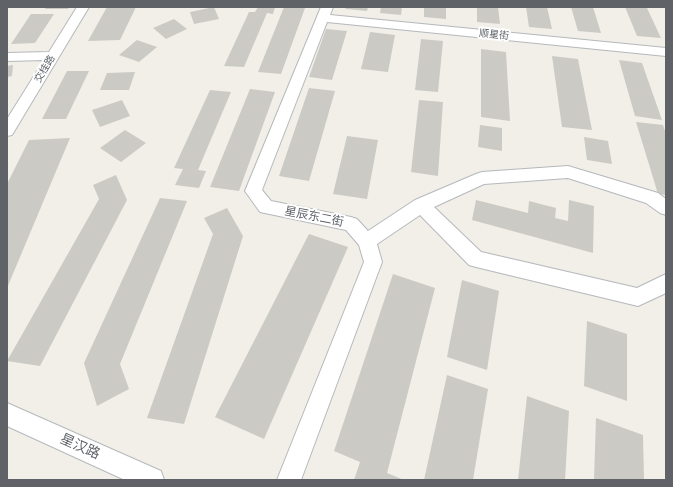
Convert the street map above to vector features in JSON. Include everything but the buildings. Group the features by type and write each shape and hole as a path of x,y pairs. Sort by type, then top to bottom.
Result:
{"street":[{"name":"交桂路","path":"7,131 83,7"},
{"name":"顺星街","path":"325,12 666,52"},
{"name":"星辰东二街","path":"325,12 254,191 266,207 350,224 367,241"},
{"path":"7,57 53,56"},
{"path":"289,480 372,262 367,241 421,205 482,178 568,172 652,198 666,208"},
{"path":"421,205 476,258 638,297 666,283"},
{"name":"星汉路","path":"7,414 152,480"}]}
